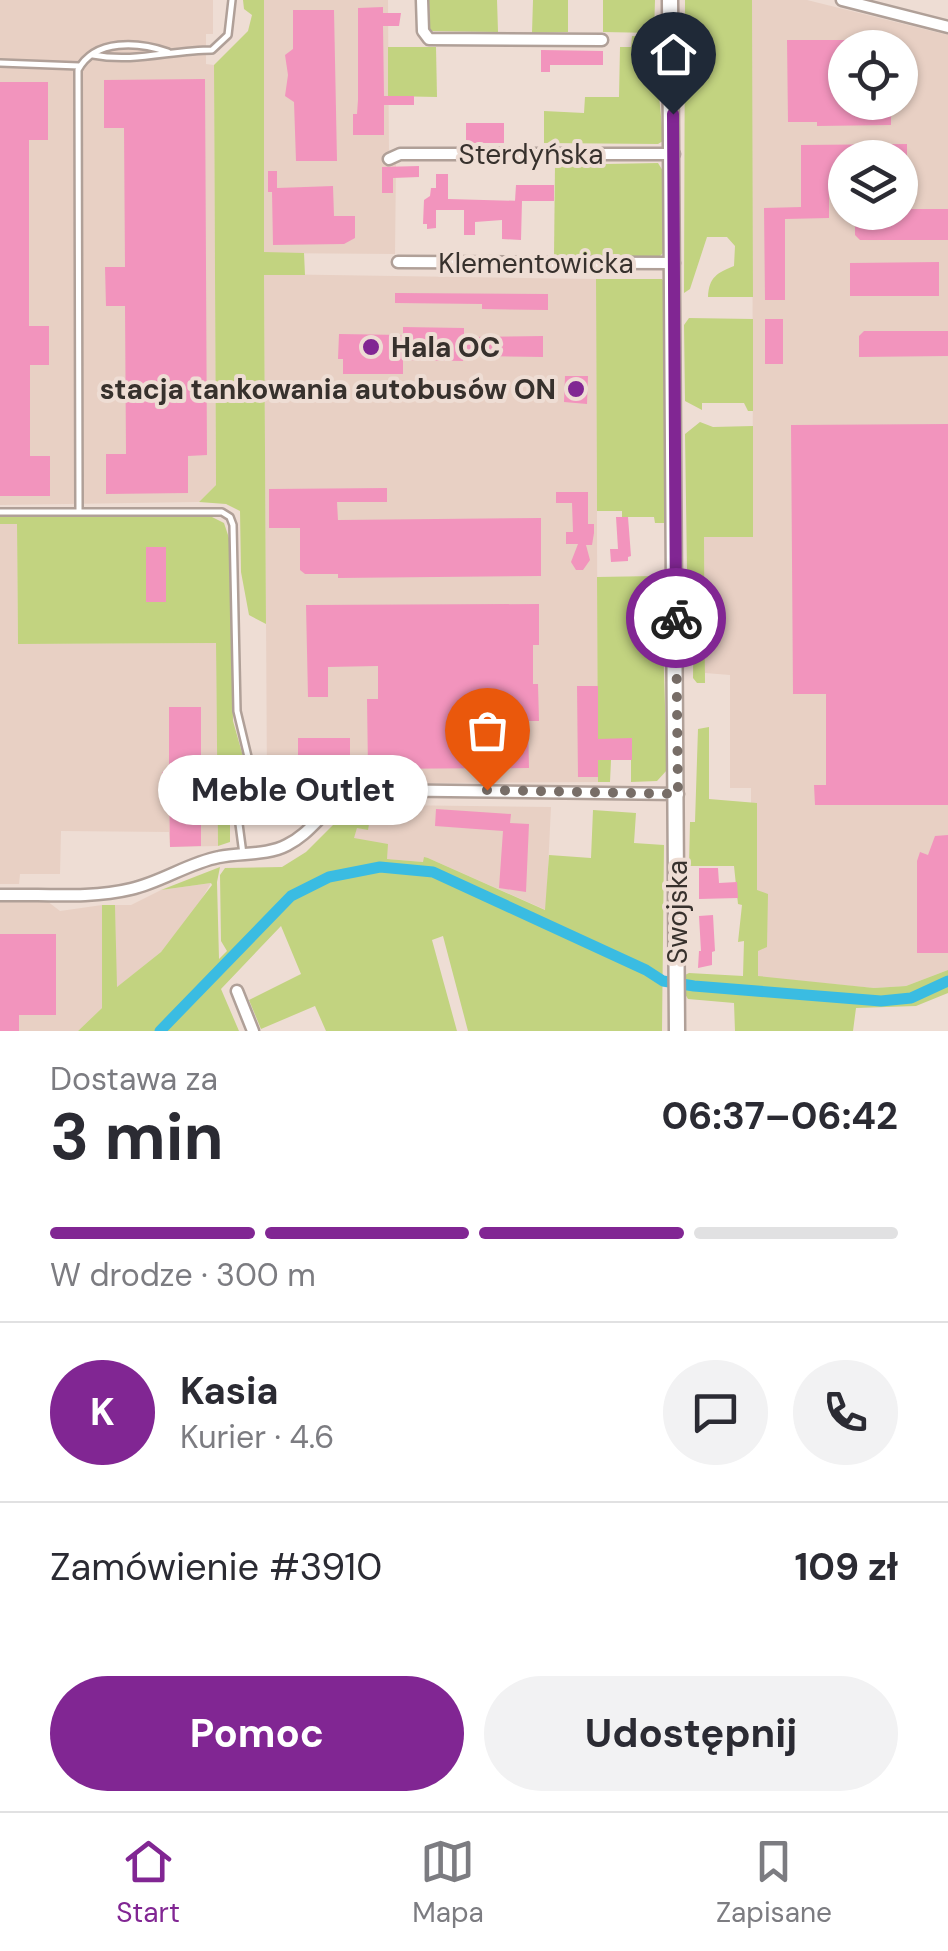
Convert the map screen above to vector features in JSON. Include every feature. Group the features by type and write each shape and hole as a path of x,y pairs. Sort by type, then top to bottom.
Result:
{"street":[{"path":"422,0 422,32 429,39 602,40"},
{"name":"Swojska","path":"672,0 677,1031"},
{"path":"842,0 948,27"},
{"name":"Sterdyńska","path":"388,159 400,154 674,154"},
{"name":"Klementowicka","path":"398,262 674,263"},
{"path":"0,895 90,894 131,889 218,857 274,851 287,846 347,796 368,790 678,794"},
{"path":"237,991 253,1031"}],"lane":[{"path":"93,55 148,58 218,47 231,27 232,0"},
{"path":"79,512 77,78 80,66 98,50 115,45 149,45 168,52"},
{"path":"0,63 80,66"},
{"path":"0,512 222,512 230,517 237,711 255,786 238,824 243,854"},
{"path":"248,804 278,802 314,822"}],"shaded area":[{"path":"0,0 213,0 213,34 206,34 206,64 214,65 216,485 199,502 0,505"},
{"path":"264,0 388,0 389,165 396,164 395,254 264,253"},
{"path":"752,0 807,0 948,35 948,970 906,986 874,988 757,977 756,803 751,803 751,788 730,788 730,675 705,673 704,536 753,536"},
{"path":"264,274 596,279 598,782 267,784"},
{"path":"0,524 17,524 18,644 216,643 218,846 170,847 169,832 61,831 60,874 20,874 19,884 0,884"},
{"path":"392,805 551,807 546,910 428,858 423,862 387,859 353,839 357,828 369,818 391,820"},
{"path":"211,883 161,952 116,988 115,905 131,905 161,890"},
{"path":"47,901 60,911 102,905 102,1008 78,1031 0,1031 0,902"}],"green space":[{"path":"243,0 264,0 264,252 304,253 305,275 264,275 266,624 249,615 241,572 240,511 226,504 199,502 216,485 214,65 248,31 252,15 244,9"},
{"path":"429,0 497,0 498,32 430,31"},
{"path":"533,0 568,0 568,32 532,33"},
{"path":"603,0 655,0 654,33 603,32"},
{"path":"685,0 752,0 753,297 708,297 715,277 734,266 735,246 727,237 707,237 690,289 684,293"},
{"path":"632,36 655,36 663,141 544,143 544,111 584,113 585,97 619,97 620,47 631,47"},
{"path":"388,47 436,47 437,97 388,96"},
{"path":"658,163 663,171 665,251 659,257 554,257 555,165"},
{"path":"596,279 664,282 666,523 655,523 654,517 622,517 622,511 597,511"},
{"path":"689,318 753,319 753,411 748,411 744,403 702,403 702,410 685,401 684,325"},
{"path":"700,422 713,427 753,426 753,537 704,537 705,683 697,683 693,678 694,594 687,569 685,434"},
{"path":"210,516 224,523 230,541 233,721 250,781 245,794 230,804 230,842 218,846 216,643 18,644 17,524 0,524 0,517"},
{"path":"597,577 666,577 662,608 667,770 657,781 631,782 631,739 612,739 610,782 598,782"},
{"path":"709,727 709,799 757,803 757,890 768,894 767,947 758,951 758,976 874,988 906,986 948,970 948,993 916,1006 856,1008 853,1031 735,1031 734,1003 688,999 685,975 689,973 743,976 744,941 738,942 742,905 738,904 734,866 689,866 690,822 695,822 698,729"},
{"path":"392,805 392,820 370,818 368,830 357,828 354,838 388,844 387,859 423,862 424,857 428,858 545,910 549,855 591,858 593,810 636,813 634,843 664,845 662,1031 468,1031 443,936 432,940 457,1031 326,1031 315,1006 261,1029 249,1000 301,974 281,926 221,989 239,1031 78,1031 102,1008 102,905 115,905 117,987 161,952 212,885 161,890 220,867 219,959 227,951 221,941 220,875 225,868 282,867 306,852 348,810"}],"building":[{"path":"383,7 383,13 401,13 399,26 383,26 384,96 414,96 414,105 384,105 384,135 353,135 358,100 358,8"},
{"path":"293,10 334,10 337,161 296,161 294,102 285,96 285,55 293,49"},
{"path":"787,40 828,40 828,120 891,120 891,125 817,126 817,122 788,122"},
{"path":"541,50 603,51 603,65 550,65 550,72 541,72"},
{"path":"205,79 207,455 188,456 188,493 106,494 106,454 126,454 125,306 106,306 105,267 125,267 124,128 104,128 104,80"},
{"path":"0,82 48,82 48,140 29,140 29,326 49,326 49,365 30,365 30,456 50,456 50,496 0,496"},
{"path":"466,123 504,123 504,143 466,143"},
{"path":"801,145 828,145 828,218 785,219 785,300 765,300 764,208 801,207"},
{"path":"419,166 419,177 393,178 393,193 382,193 382,167"},
{"path":"268,171 277,171 277,188 333,186 334,216 355,216 355,238 344,244 273,245"},
{"path":"436,174 448,174 448,199 522,201 521,240 502,239 502,220 475,222 475,235 464,235 464,210 436,210 436,228 427,229 427,224 423,224 424,200 430,196 431,188 436,188"},
{"path":"516,185 554,185 554,201 515,201"},
{"path":"918,209 948,209 948,240 860,240 855,230 918,230"},
{"path":"939,262 939,296 850,296 850,263"},
{"path":"395,293 548,294 548,310 395,303"},
{"path":"765,319 783,319 783,364 765,364"},
{"path":"403,327 464,328 464,337 543,336 543,357 463,353 463,361 403,360 403,374 343,374 343,359 338,359 339,334 403,335"},
{"path":"864,331 948,331 948,356 859,357 859,336"},
{"name":"stacja tankowania autobusów ON","path":"565,376 588,376 587,404 564,402"},
{"path":"948,424 948,805 815,805 814,785 826,785 826,694 793,694 791,425"},
{"path":"387,488 387,502 337,502 338,520 541,518 541,576 338,578 338,574 305,574 300,570 300,528 269,528 269,489"},
{"path":"556,492 588,492 588,524 594,524 594,533 592,545 586,545 590,560 583,570 576,570 571,562 578,544 566,544 566,532 573,532 572,503 556,503"},
{"path":"616,517 628,517 628,561 611,562 610,549 618,549"},
{"path":"146,547 166,547 166,602 146,602"},
{"path":"539,604 539,645 533,645 533,684 538,684 539,721 528,721 529,768 368,769 367,699 378,699 378,666 328,667 328,697 308,697 306,605"},
{"path":"577,686 598,686 598,739 632,738 632,760 598,760 598,777 578,777"},
{"path":"169,707 201,707 201,846 170,847 169,786 162,787 162,772 169,772"},
{"path":"298,738 350,738 350,769 298,769"},
{"path":"436,809 511,814 510,823 529,824 526,892 499,888 503,831 435,826"},
{"path":"948,835 948,953 917,953 917,861 920,852 928,855 935,836"},
{"path":"699,868 718,868 719,883 737,882 738,898 699,899"},
{"path":"713,915 712,965 698,968 699,916"},
{"path":"0,934 56,934 56,1015 19,1015 19,1031 0,1031"}],"waterway":[{"path":"160,1031 291,896 329,877 380,867 433,872 663,981 881,1001 911,998 948,981"}],"way so far":[{"path":"487,790 678,794 676,618"}],"place":[{"name":"Hala OC","path":"371,347"},
{"name":"stacja tankowania autobusów ON","path":"576,389"},
{"name":"Meble Outlet","path":"487,790"}],"route":[{"path":"673,114 676,618"}]}
